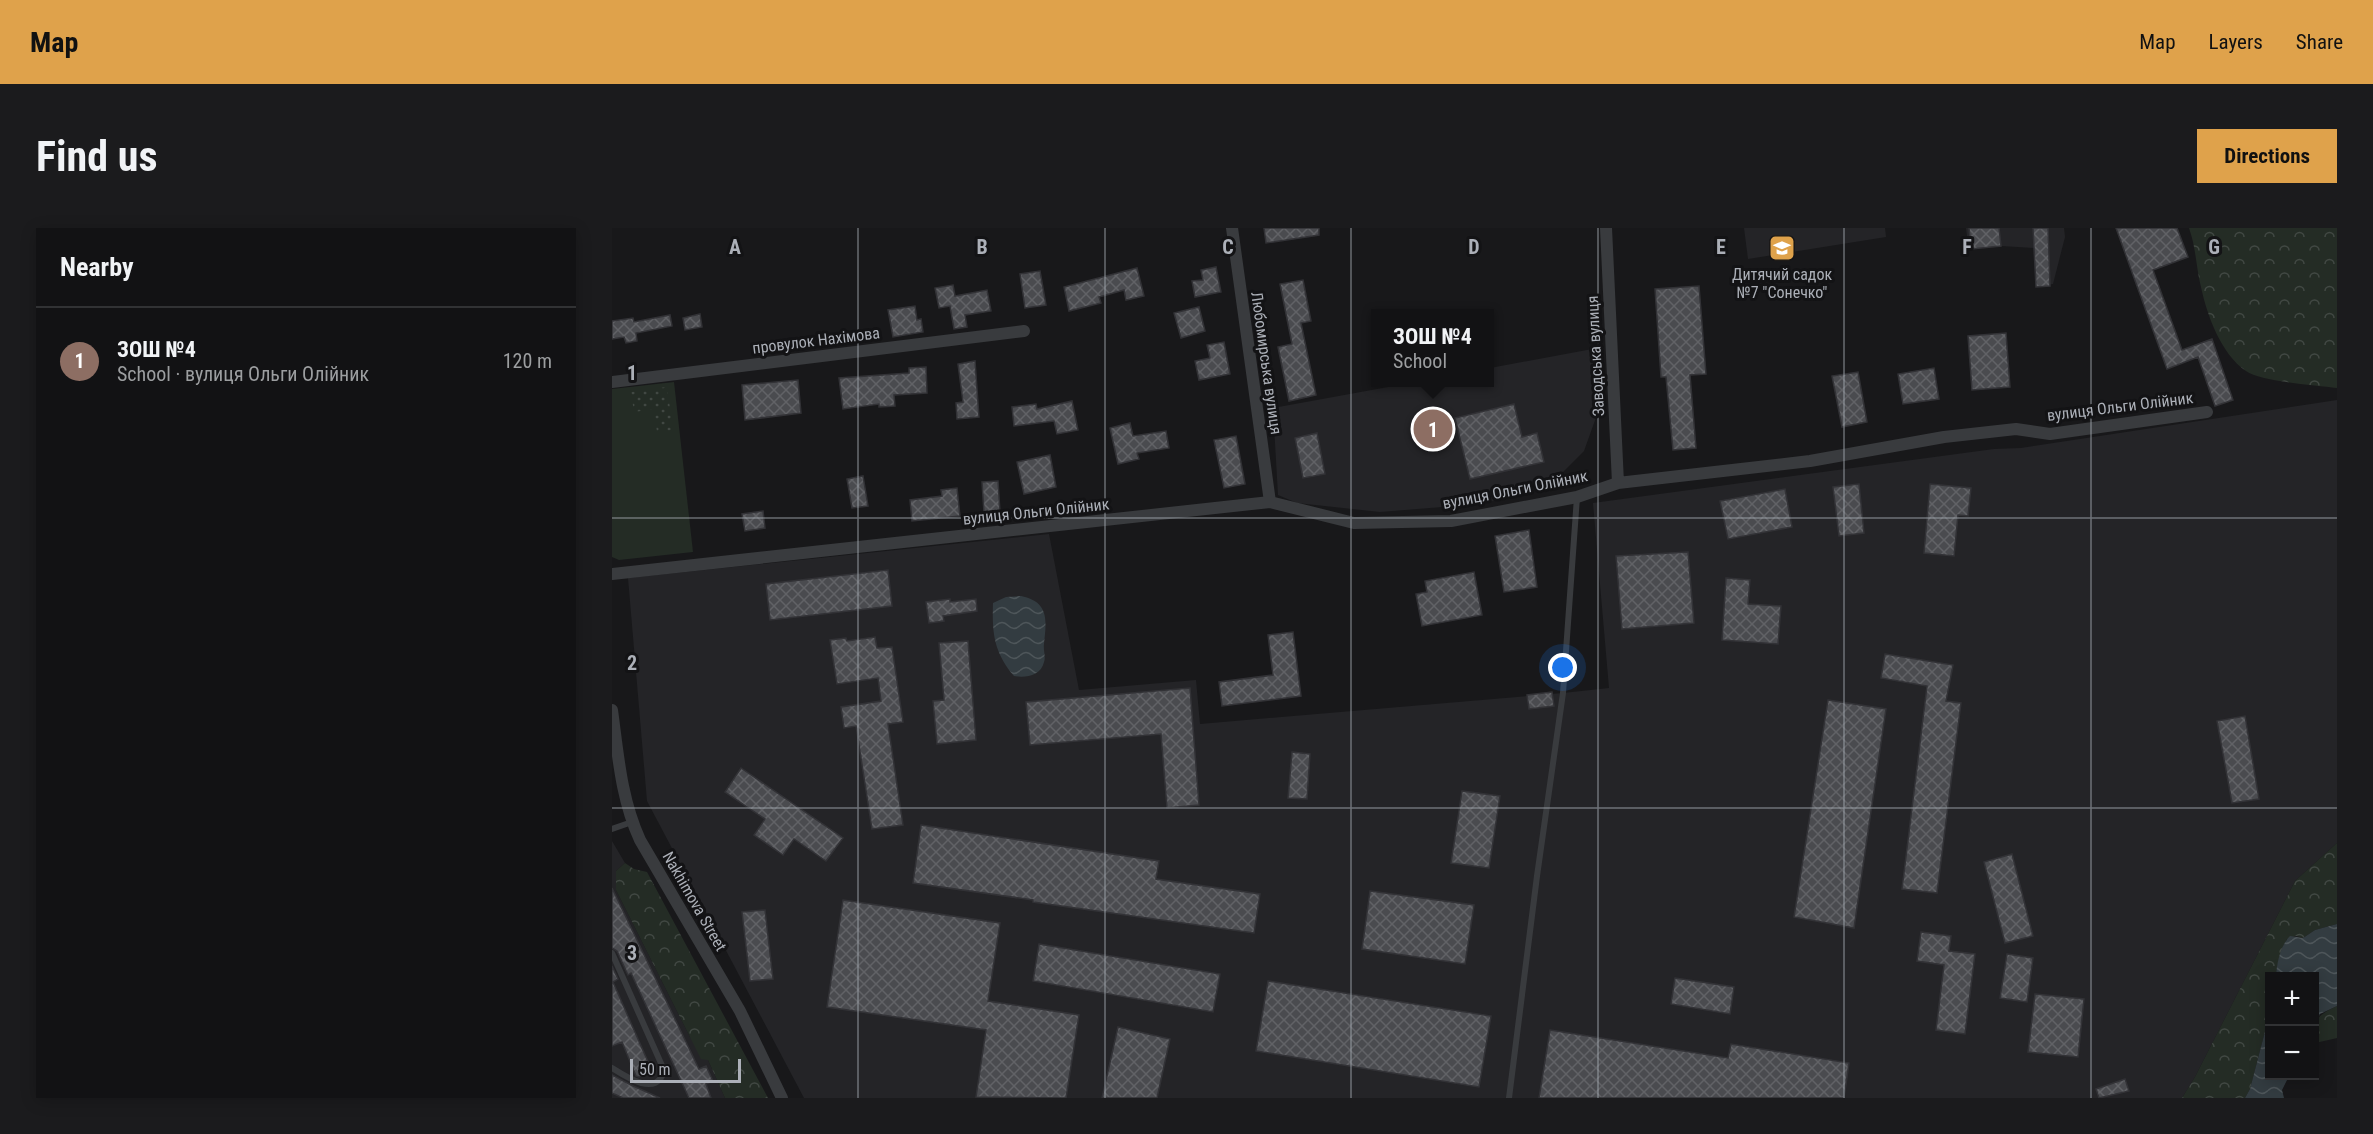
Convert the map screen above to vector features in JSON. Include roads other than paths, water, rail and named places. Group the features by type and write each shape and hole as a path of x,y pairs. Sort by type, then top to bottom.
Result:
{"street":[{"name":"Любомирська вулиця","path":"1232,228 1270,502"},
{"name":"Заводська вулиця","path":"1606,228 1618,483"},
{"name":"провулок Нахімова","path":"612,382 1024,331"},
{"name":"вулиця Ольги Олійник","path":"612,574 1270,502 1354,523 1450,521 1577,497 1618,483 1810,461 1944,437 2016,429 2050,434 2207,412"},
{"name":"Nakhimova Street","path":"612,710 624,794 632,822 640,840 740,1011 782,1098"}],"lane":[{"path":"1509,1098 1563,693 1577,497"},
{"path":"612,830 632,822"},
{"path":"612,953 664,1070 662,1077 647,1085 633,1081 612,1068"}],"water":[{"path":"1021,596 1039,605 1045,615 1046,625 1045,658 1042,667 1036,673 1023,677 1014,676 998,651 993,614 993,603 1006,597"},
{"path":"2337,924 2337,1006 2319,1016 2319,972 2276,972 2281,950 2290,936 2303,938 2315,930"},
{"path":"2265,1032 2265,1080 2287,1080 2282,1090 2284,1098 2245,1098 2250,1089"}],"place":[{"name":"Дитячий садок №7 \"Сонечко\"","path":"1782,248"},
{"name":"ЗОШ №4","path":"1433,429"}]}
